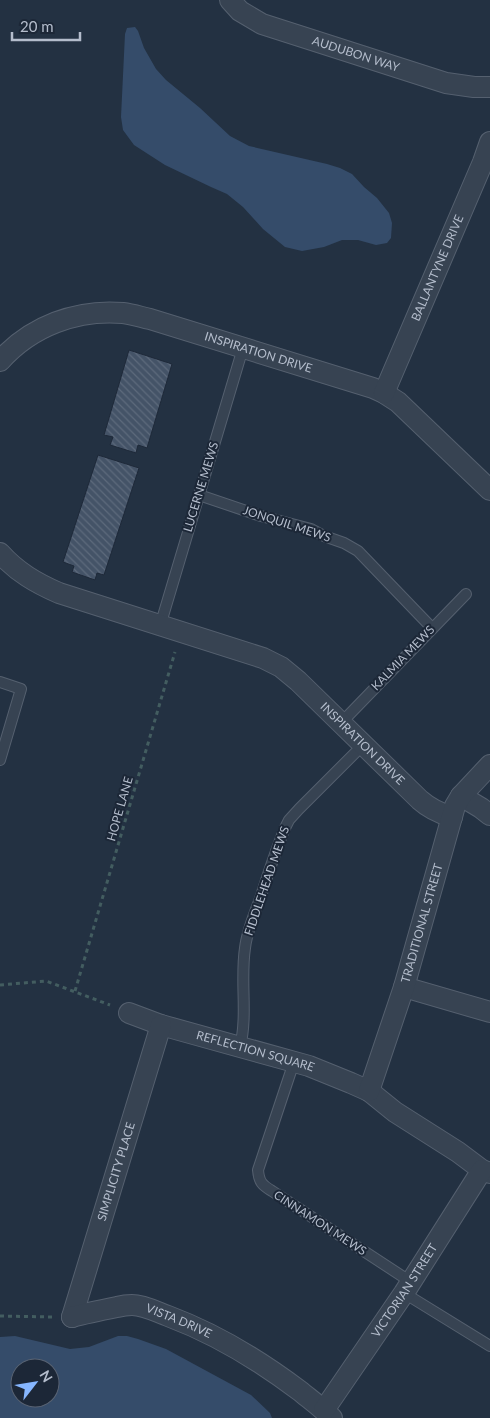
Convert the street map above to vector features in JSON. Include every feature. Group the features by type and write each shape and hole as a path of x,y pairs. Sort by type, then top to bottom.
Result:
{"street":[{"name":"AUDUBON WAY","path":"230,0 240,11 262,24 446,83 490,87"},
{"name":"BALLANTYNE DRIVE","path":"384,393 490,142"},
{"name":"INSPIRATION DRIVE","path":"0,361 17,344 41,329 68,319 93,313 125,313 150,319 384,393 398,402 490,490"},
{"name":"INSPIRATION DRIVE","path":"0,553 24,575 40,585 59,593 263,658 281,667 298,681 420,800 439,813 452,817"},
{"name":"TRADITIONAL STREET","path":"369,1091 404,987 455,806 461,796 490,765"},
{"path":"461,796 490,815"},
{"path":"404,987 490,1012"},
{"name":"REFLECTION SQUARE","path":"129,1013 160,1025 294,1062 369,1091 395,1112 486,1171"},
{"name":"SIMPLICITY PLACE","path":"72,1317 160,1025"},
{"name":"VICTORIAN STREET","path":"328,1414 407,1287 486,1171"},
{"name":"VISTA DRIVE","path":"72,1317 132,1305 155,1311 186,1323 239,1350 280,1376 328,1414"}],"lane":[{"name":"LUCERNE MEWS","path":"160,626 243,348"},
{"name":"JONQUIL MEWS","path":"199,494 262,516 311,529 324,536 344,542 358,551 432,628"},
{"name":"KALMIA MEWS","path":"341,723 466,594"},
{"path":"0,682 21,689 0,760"},
{"name":"FIDDLEHEAD MEWS","path":"240,1047 244,1022 243,968 245,948 253,918 285,828 289,820 299,809 363,745"},
{"name":"CINNAMON MEWS","path":"294,1062 258,1170 259,1178 263,1185 272,1192 407,1287"},
{"path":"407,1287 490,1346"}],"path":[{"name":"HOPE LANE","path":"75,991 181,632"},
{"path":"0,985 46,980 129,1013"},
{"path":"0,1316 72,1317"}],"water":[{"path":"135,27 156,69 230,136 249,146 327,164 352,174 377,198 389,213 392,223 391,238 387,243 376,245 358,240 342,240 324,247 302,251 285,247 263,229 243,207 227,194 165,165 134,145 123,130 121,117 125,34 127,28"},
{"path":"15,1336 70,1349 89,1347 118,1336 127,1336 166,1349 251,1395 270,1413 272,1418 0,1418 0,1337"}],"building":[{"path":"129,350 172,364 147,448 138,445 136,453 110,445 113,437 104,435"},
{"path":"98,455 139,468 104,575 97,573 95,580 72,572 74,566 63,562"}]}
